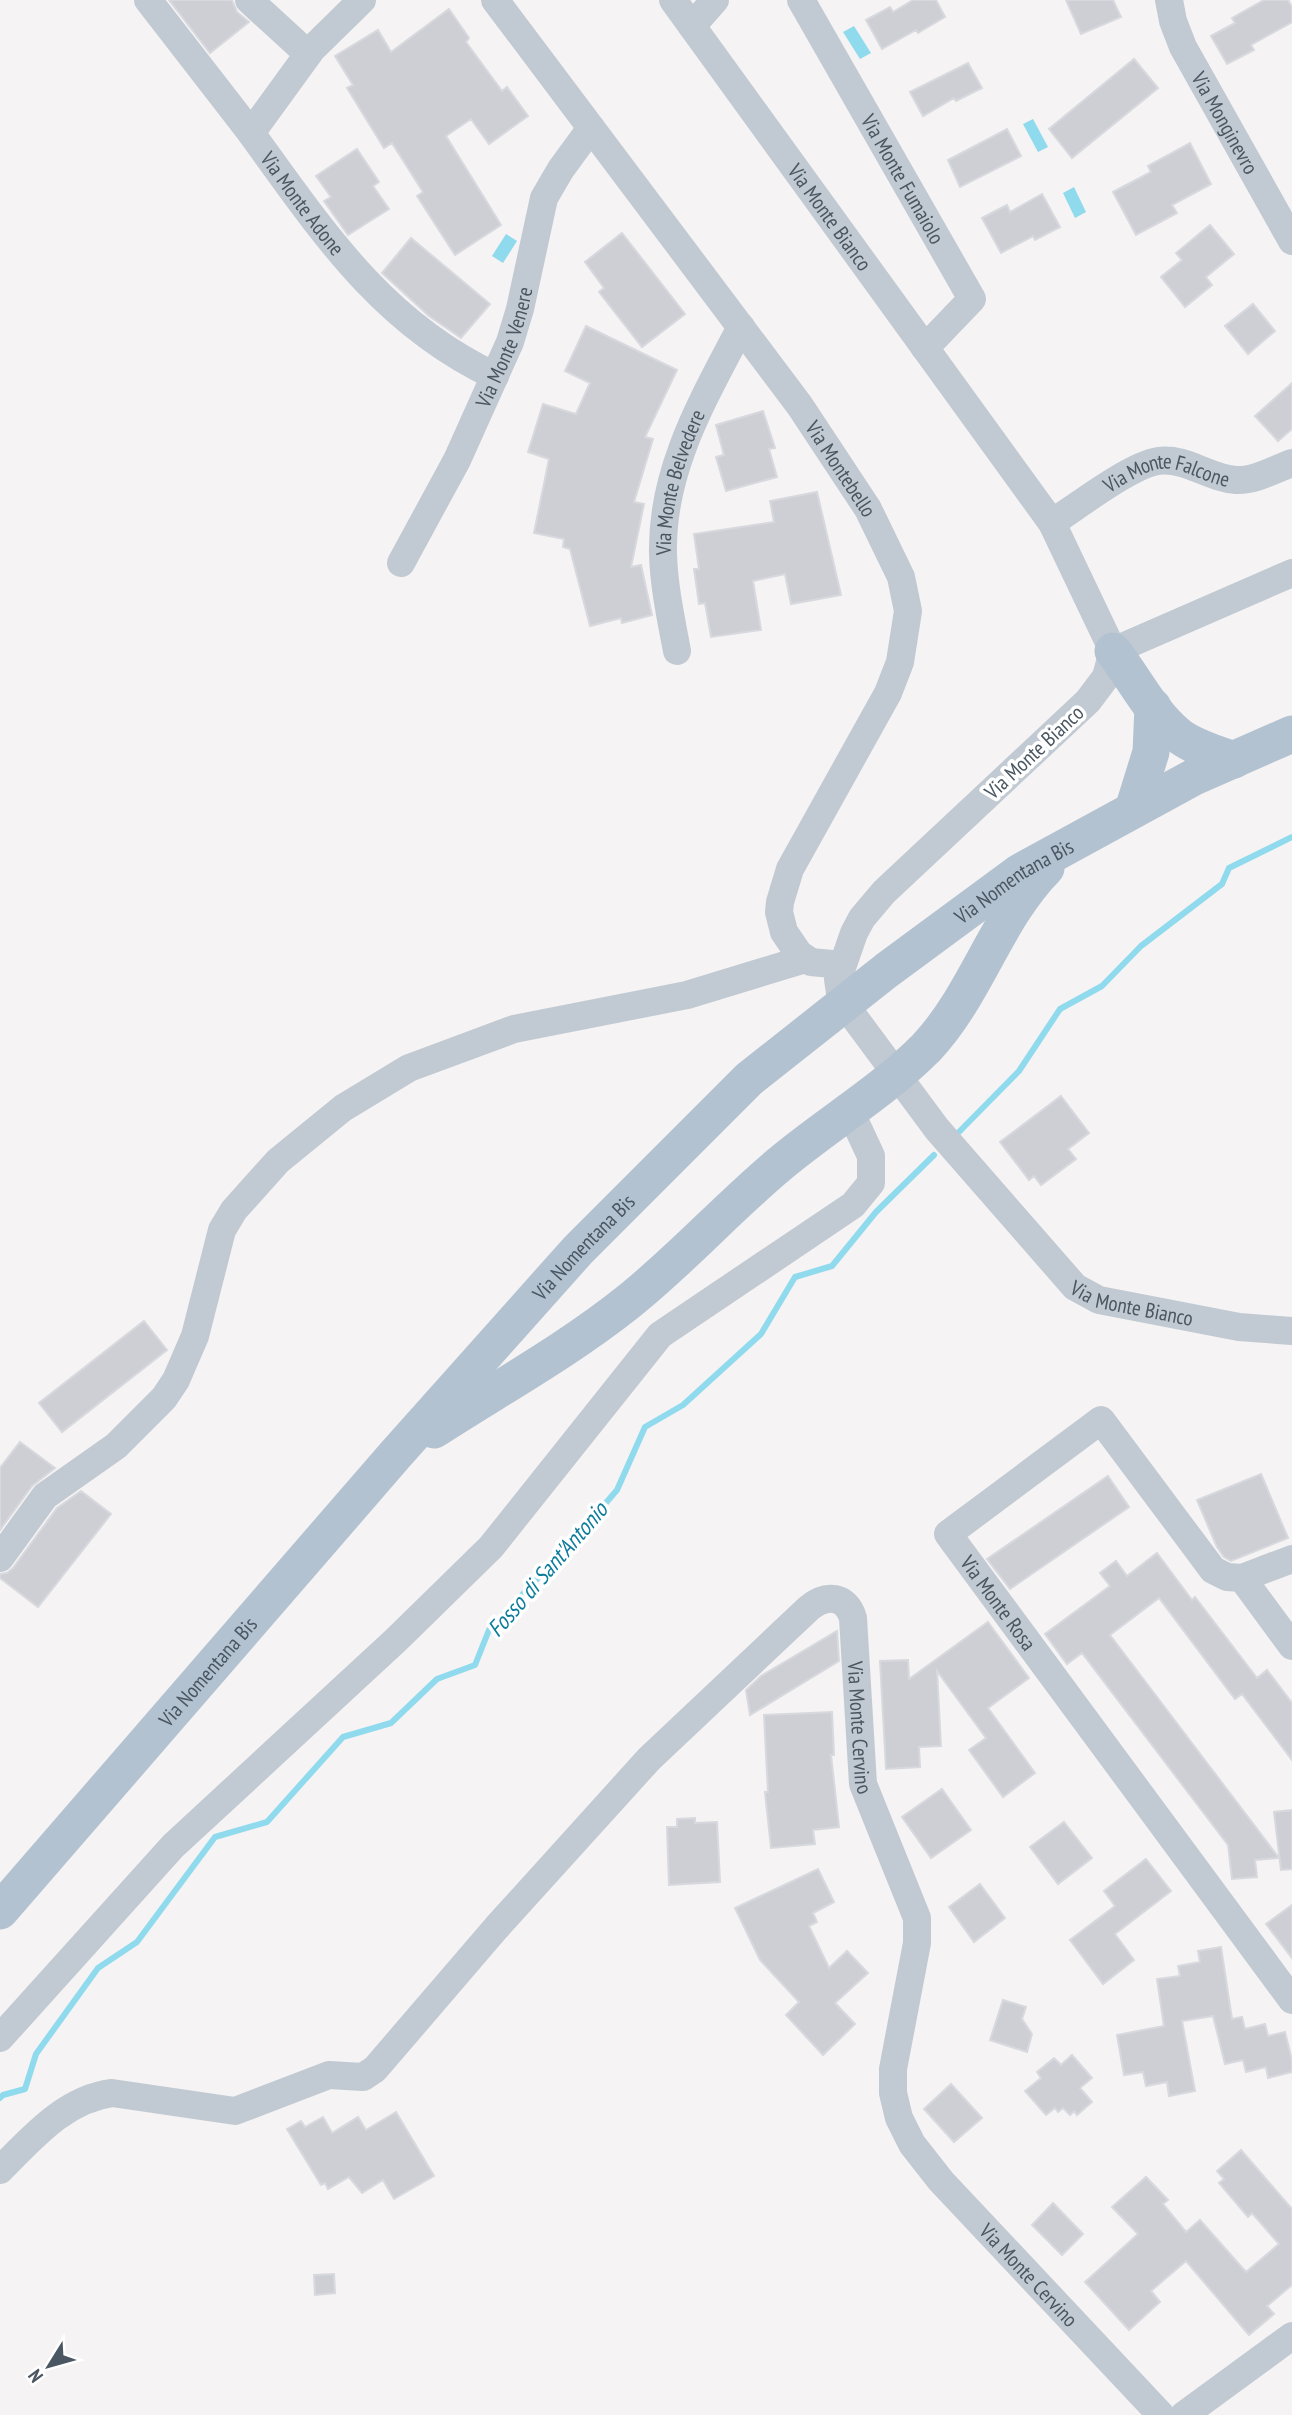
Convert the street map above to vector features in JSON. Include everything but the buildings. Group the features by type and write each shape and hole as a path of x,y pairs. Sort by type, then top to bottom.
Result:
{"main road":[{"path":"1113,651 1153,708 1177,735 1234,760"},
{"path":"1133,810 1152,752 1153,708"},
{"name":"Via Nomentana Bis","path":"0,1911 395,1455 578,1250 749,1079 887,970 1020,872 1194,777 1292,734"},
{"path":"395,1455 584,1335 630,1301 770,1172 896,1077 928,1045 943,1025 966,994 1012,912 1038,876 1068,846"}],"street":[{"path":"148,0 251,133"},
{"path":"249,0 308,54"},
{"name":"Via Monte Adone","path":"362,0 308,54 251,133 324,233 360,275 437,344 495,376"},
{"name":"Via Montebello","path":"495,0 800,405 868,509 897,566 908,604 904,645 888,693 783,886 779,912 781,924 788,941 805,959"},
{"name":"Via Monte Bianco","path":"673,0 1052,523 1113,651 1106,677 1088,701 884,892 862,918 842,965 838,979 840,993 848,1009 936,1129 1068,1281 1083,1293 1099,1300 1239,1327 1292,1331"},
{"path":"692,26 715,0"},
{"name":"Via Monte Fumaiolo","path":"802,0 972,299 925,348"},
{"name":"Via Monginevro","path":"1169,0 1173,21 1183,47 1292,241"},
{"name":"Via Monte Venere","path":"401,563 457,460 517,320 544,198 591,128"},
{"name":"Via Monte Belvedere","path":"677,650 665,582 663,553 664,524 671,480 688,431 741,327"},
{"name":"Via Monte Falcone","path":"1052,523 1132,471 1150,463 1179,461 1236,480 1258,476 1292,463"},
{"path":"1113,651 1292,573"},
{"path":"0,1558 46,1496 116,1446 164,1398 176,1380 195,1336 222,1230 233,1210 278,1161 344,1108 409,1068 514,1029 687,995 805,959 842,965"},
{"path":"0,2038 173,1846 396,1640 491,1547 660,1335 853,1205 871,1183 871,1156 850,1111"},
{"name":"Via Monte Rosa","path":"1242,1578 1227,1577 1213,1570 1101,1420 948,1534 1292,2000"},
{"path":"1292,1559 1242,1578 1292,1646"},
{"name":"Via Monte Cervino","path":"0,2169 35,2135 69,2108 93,2095 112,2093 235,2111 329,2075 363,2077 375,2069 496,1928 649,1759 808,1608 826,1598 839,1600 849,1608 853,1618 863,1784 917,1918 917,1943 893,2069 899,2118 912,2144 941,2182 1161,2415"},
{"path":"1184,2415 1292,2336"}],"water":[{"path":"854,26 871,53 860,59 843,32"},
{"path":"1033,119 1048,147 1038,152 1023,124"},
{"path":"1074,187 1086,212 1075,218 1063,193"},
{"path":"506,234 517,241 503,263 492,256"}],"waterway":[{"name":"Fosso di Sant'Antonio","path":"956,1135 1019,1071 1060,1009 1102,986 1141,946 1222,884 1229,868 1292,837"},
{"name":"Fosso di Sant'Antonio","path":"0,2098 25,2089 36,2054 98,1968 137,1942 215,1837 267,1822 343,1737 391,1723 437,1679 475,1665 489,1630 617,1490 645,1427 683,1405 761,1334 795,1277 832,1266 876,1212 934,1155"}]}
